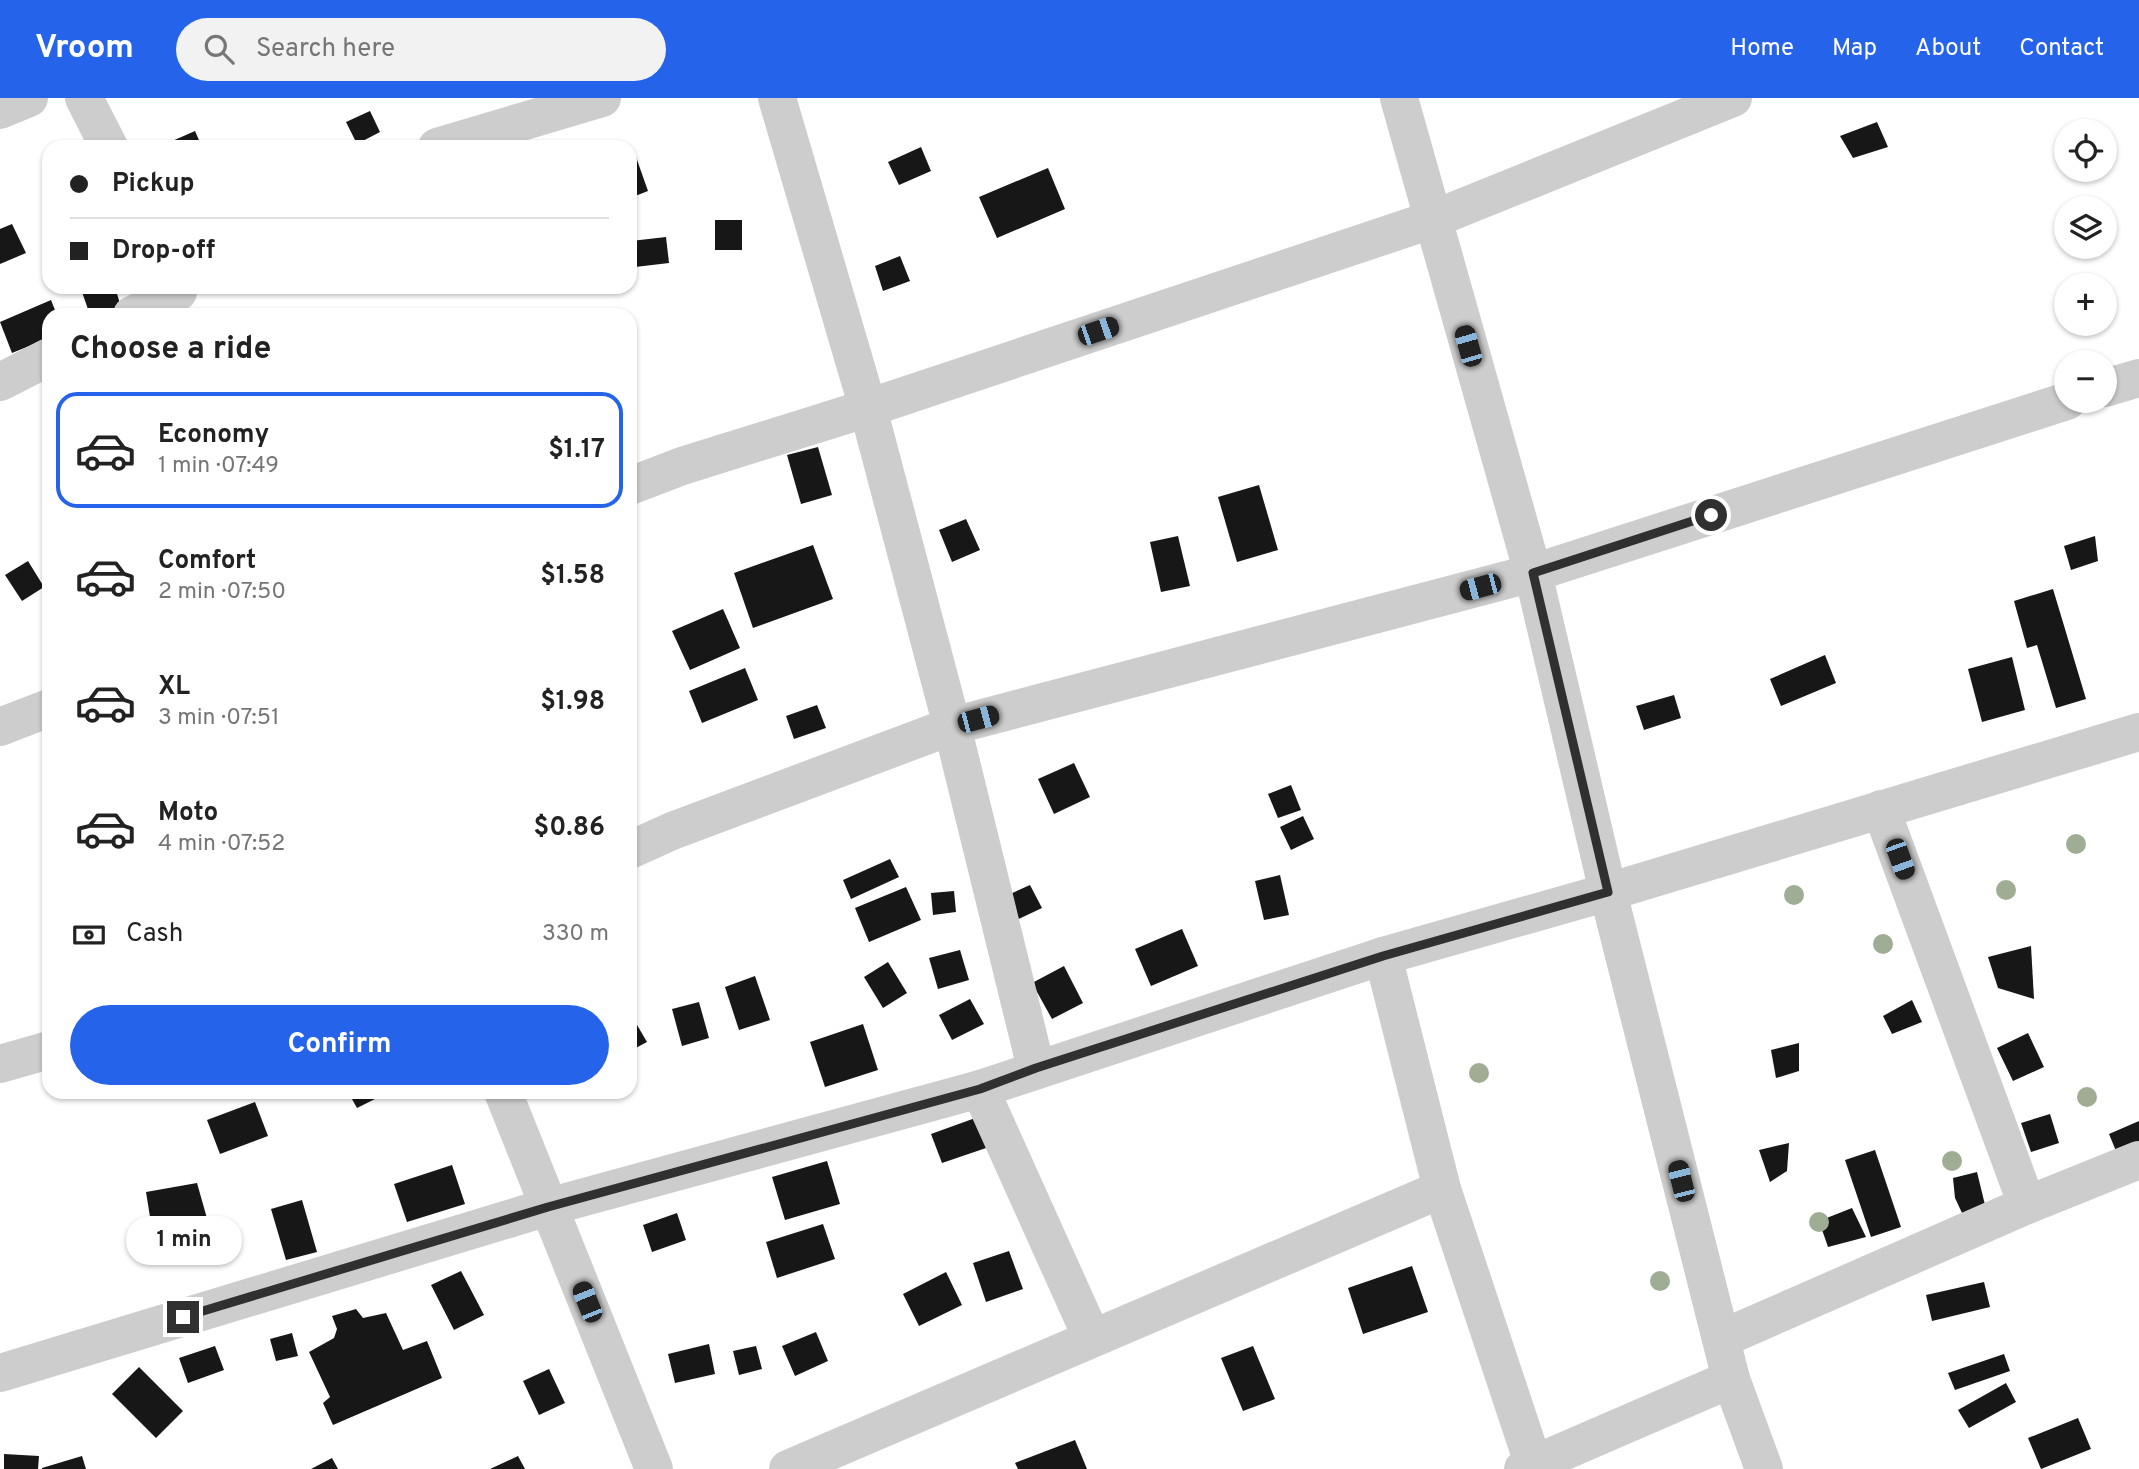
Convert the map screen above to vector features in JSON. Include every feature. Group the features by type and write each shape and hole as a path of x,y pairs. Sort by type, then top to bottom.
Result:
{"street":[{"path":"0,110 29,98"},
{"path":"84,98 105,140"},
{"path":"461,140 602,98"},
{"path":"777,98 868,408 952,726 1036,1068"},
{"path":"1399,98 1533,573 1608,892 1731,1379 1763,1469"},
{"path":"637,483 682,466 868,408 1432,220 1733,98"},
{"path":"152,308 181,298"},
{"path":"0,382 42,361"},
{"path":"2117,384 2139,377"},
{"path":"637,847 672,831 952,726 1533,573 2054,405"},
{"path":"0,727 42,711"},
{"path":"0,1373 548,1207 980,1089 1036,1068 1383,956 1608,892 2139,732"},
{"path":"1881,809 2027,1205"},
{"path":"1383,956 1442,1189 1530,1468 1731,1379"},
{"path":"0,1064 42,1052"},
{"path":"980,1089 1092,1338"},
{"path":"506,1099 654,1469"},
{"path":"1721,1339 2027,1205 2139,1160"},
{"path":"788,1469 1442,1189"}],"building":[{"path":"370,111 380,132 365,140 355,140 346,122"},
{"path":"1877,122 1888,147 1853,158 1840,136"},
{"path":"195,131 199,140 175,140"},
{"path":"921,147 931,171 899,185 888,162"},
{"path":"637,160 648,191 637,195"},
{"path":"1048,168 1065,209 997,238 979,197"},
{"path":"715,220 742,220 742,250 715,250"},
{"path":"12,224 26,253 0,264 0,229"},
{"path":"666,237 669,263 637,267 637,240"},
{"path":"900,256 910,281 883,291 875,266"},
{"path":"83,294 117,294 121,307 117,308 88,308"},
{"path":"51,300 54,308 42,308 42,341 12,353 0,322"},
{"path":"818,447 832,495 801,504 787,455"},
{"path":"1259,485 1278,550 1237,562 1218,497"},
{"path":"966,519 980,550 952,562 939,530"},
{"path":"1178,536 1190,586 1161,592 1150,542"},
{"path":"2095,536 2098,561 2071,570 2064,546"},
{"path":"813,545 833,599 753,628 734,573"},
{"path":"28,561 42,588 22,601 5,575"},
{"path":"2053,589 2086,699 2056,708 2037,645 2027,648 2014,601"},
{"path":"723,609 740,648 690,670 672,631"},
{"path":"1825,655 1836,683 1781,706 1770,679"},
{"path":"2012,657 2025,710 1982,722 1968,669"},
{"path":"745,668 758,700 702,723 689,691"},
{"path":"1674,695 1681,718 1644,730 1636,706"},
{"path":"817,705 826,728 794,739 786,716"},
{"path":"1074,763 1090,797 1054,814 1038,779"},
{"path":"1291,785 1301,810 1278,818 1268,794"},
{"path":"1303,816 1314,839 1291,850 1280,827"},
{"path":"890,859 899,877 851,899 843,880"},
{"path":"1280,875 1289,915 1264,920 1255,881"},
{"path":"1030,885 1042,908 1012,922 1001,898"},
{"path":"906,887 921,920 869,942 855,908"},
{"path":"954,891 956,912 933,915 931,893"},
{"path":"1182,929 1198,966 1151,986 1135,949"},
{"path":"2031,946 2034,999 1998,988 1988,957"},
{"path":"960,950 969,980 938,989 929,958"},
{"path":"888,962 907,993 883,1008 864,977"},
{"path":"1064,966 1083,1003 1052,1019 1032,983"},
{"path":"755,976 770,1020 739,1030 725,987"},
{"path":"970,999 984,1024 952,1040 939,1015"},
{"path":"1912,1000 1922,1022 1892,1034 1883,1016"},
{"path":"699,1002 709,1038 682,1046 672,1009"},
{"path":"863,1024 878,1070 825,1087 810,1042"},
{"path":"637,1025 647,1042 637,1047"},
{"path":"2028,1033 2044,1067 2013,1081 1997,1048"},
{"path":"1799,1043 1799,1071 1776,1078 1771,1050"},
{"path":"352,1099 375,1099 357,1108"},
{"path":"255,1102 268,1136 220,1154 207,1120"},
{"path":"2050,1114 2059,1143 2031,1152 2021,1123"},
{"path":"978,1117 989,1147 942,1163 931,1134"},
{"path":"2139,1121 2139,1142 2116,1151 2109,1134"},
{"path":"1789,1143 1787,1171 1770,1182 1759,1150"},
{"path":"1875,1150 1901,1227 1871,1237 1845,1160"},
{"path":"827,1161 840,1204 785,1220 772,1177"},
{"path":"452,1165 465,1204 407,1222 394,1184"},
{"path":"1977,1172 1986,1209 1963,1215 1955,1198 1953,1178"},
{"path":"197,1183 212,1236 155,1248 146,1192"},
{"path":"302,1200 317,1252 286,1260 271,1209"},
{"path":"1852,1208 1866,1237 1828,1247 1819,1221"},
{"path":"677,1213 686,1240 652,1252 643,1225"},
{"path":"823,1224 835,1259 777,1278 766,1242"},
{"path":"1009,1251 1023,1289 986,1302 973,1263"},
{"path":"1412,1266 1428,1312 1363,1334 1348,1288"},
{"path":"461,1271 484,1315 454,1330 431,1285"},
{"path":"946,1272 962,1305 919,1326 903,1294"},
{"path":"1984,1282 1990,1307 1932,1321 1926,1295"},
{"path":"356,1309 363,1318 386,1313 403,1350 427,1341 442,1378 333,1425 323,1403 330,1397 309,1352 334,1338 337,1329 332,1316"},
{"path":"816,1332 828,1361 795,1376 782,1346"},
{"path":"292,1333 298,1356 276,1361 270,1339"},
{"path":"709,1344 715,1374 675,1383 668,1354"},
{"path":"215,1346 224,1370 188,1383 179,1358"},
{"path":"756,1346 762,1369 739,1375 733,1351"},
{"path":"1253,1346 1275,1399 1243,1411 1221,1358"},
{"path":"2004,1354 2010,1371 1955,1390 1948,1373"},
{"path":"139,1367 183,1411 156,1438 112,1394"},
{"path":"549,1369 565,1403 539,1415 523,1381"},
{"path":"2006,1383 2016,1402 1969,1428 1958,1410"},
{"path":"2078,1418 2091,1449 2041,1469 2028,1438"},
{"path":"1075,1440 1087,1469 1018,1469 1015,1463"},
{"path":"4,1454 39,1456 38,1469 4,1469"},
{"path":"82,1456 86,1469 42,1469 42,1468"},
{"path":"518,1456 525,1469 490,1469"},
{"path":"332,1458 338,1469 311,1469"}],"route":[{"path":"183,1317 548,1207 980,1089 1036,1068 1383,956 1608,892 1533,573 1711,515"}]}
